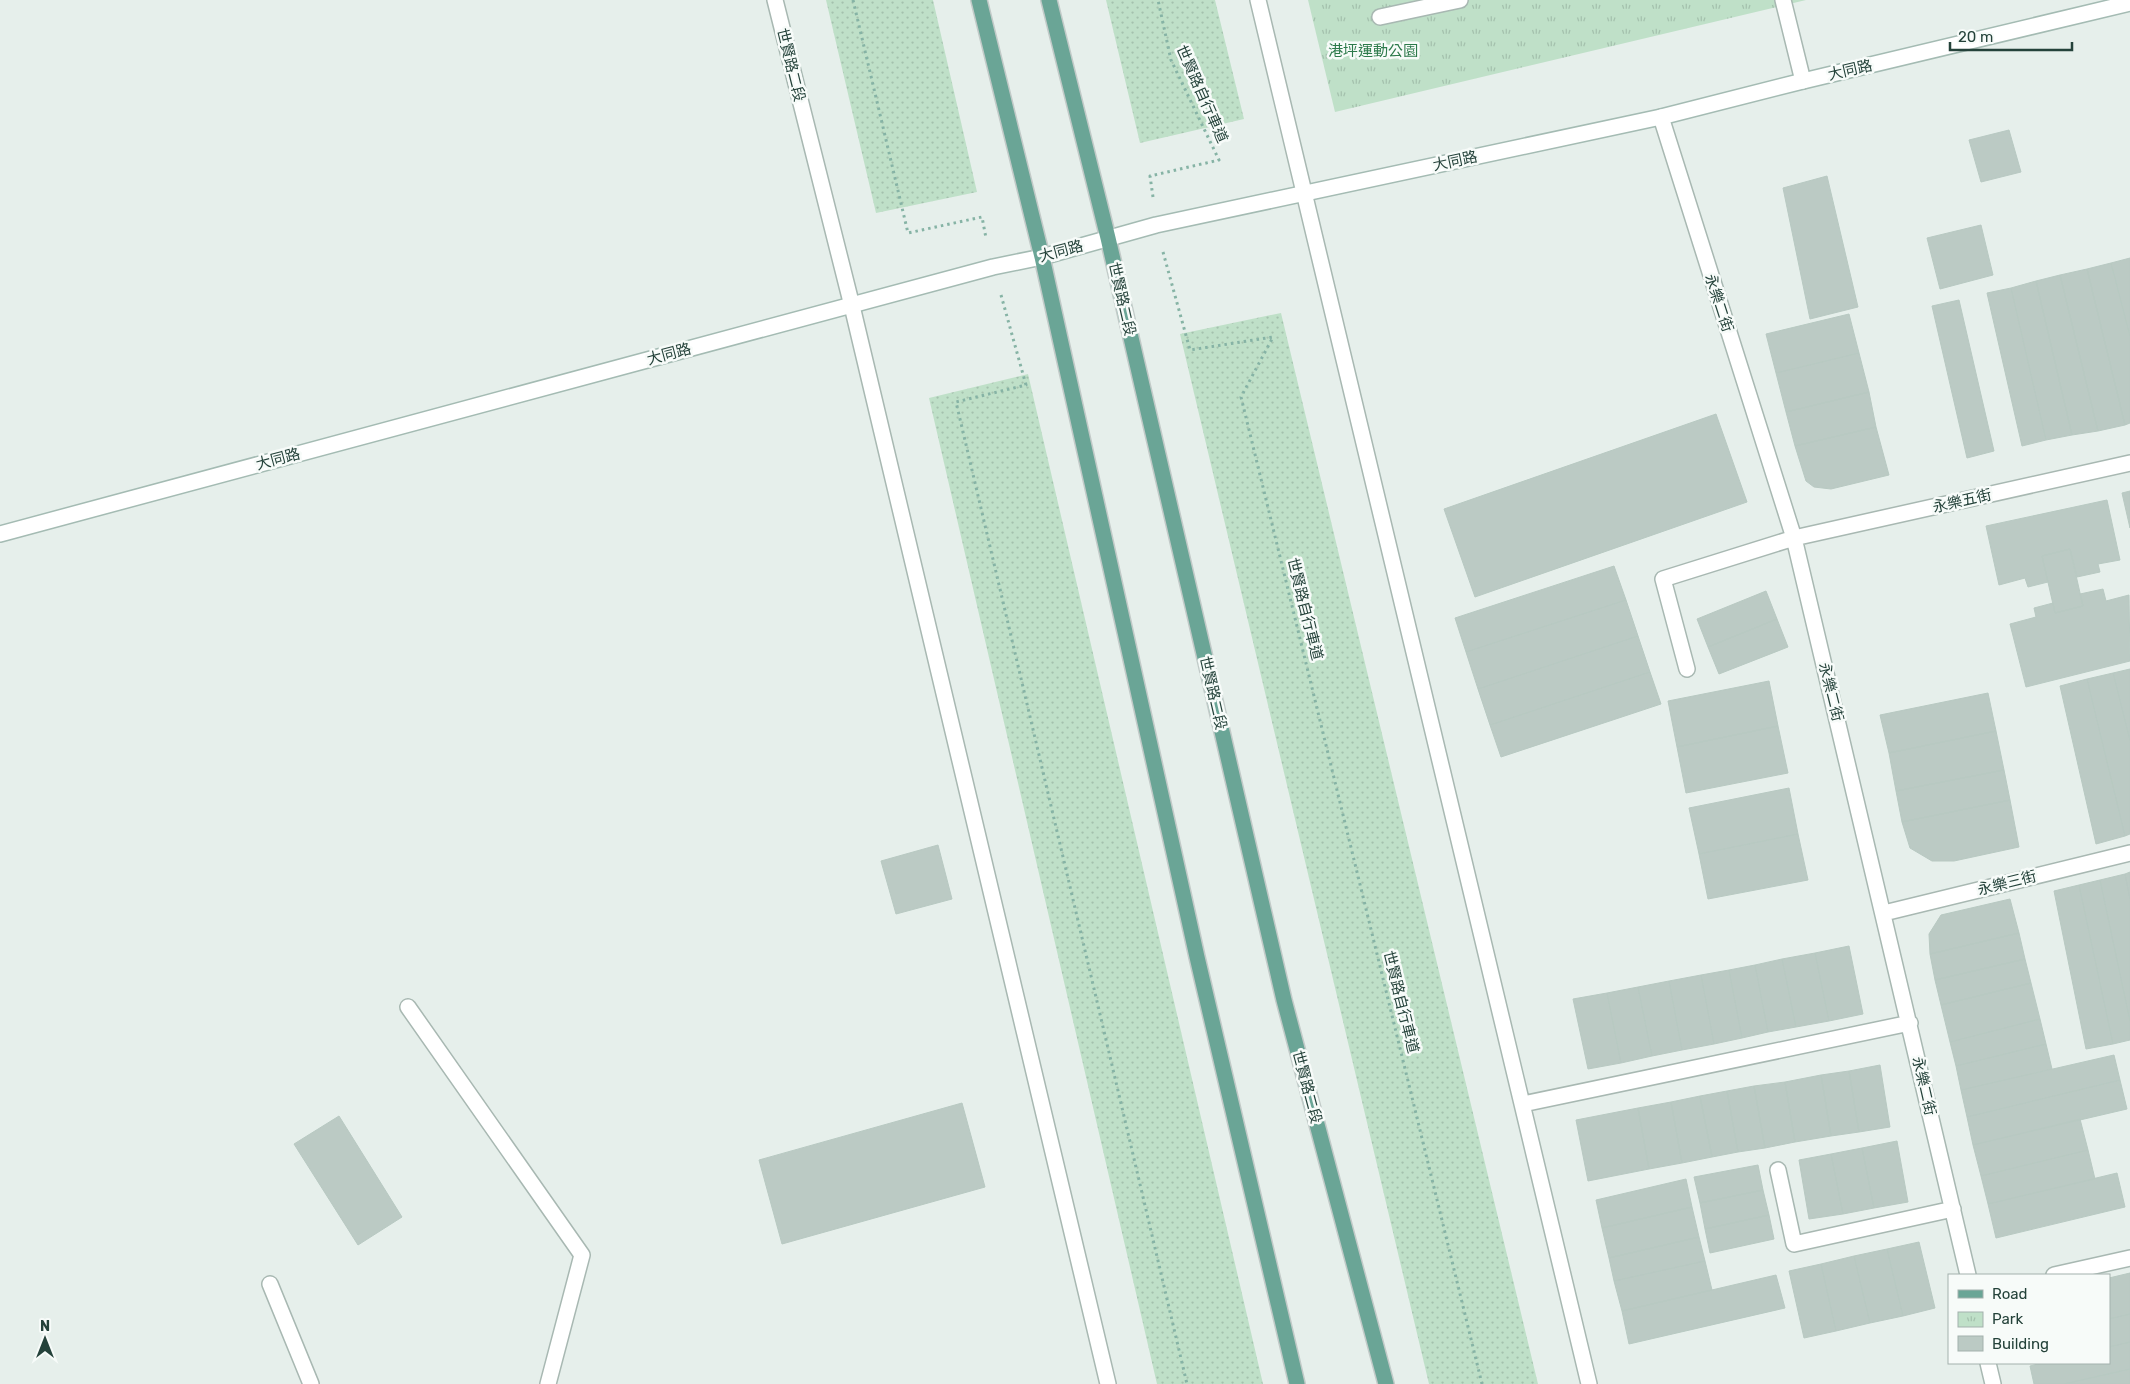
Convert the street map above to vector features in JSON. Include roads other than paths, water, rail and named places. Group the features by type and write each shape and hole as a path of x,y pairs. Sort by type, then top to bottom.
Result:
{"main road":[{"path":"979,0 1042,257 1195,948 1298,1384"},
{"name":"世賢路二段","path":"1049,0 1108,238 1284,1000 1386,1384"}],"street":[{"name":"世賢路二段","path":"775,0 852,306 1108,1384"},
{"path":"1258,0 1589,1384"},
{"path":"1380,18 1460,0"},
{"path":"1783,0 1803,81"},
{"name":"大同路","path":"0,534 993,267 1042,257 1156,225 1661,117 2130,3"},
{"name":"永樂二街","path":"1661,117 1794,538 1968,1274"},
{"name":"永樂五街","path":"1687,669 1663,579 1794,538 2130,463"},
{"name":"永樂三街","path":"1884,913 2130,853"},
{"path":"408,1007 582,1255 548,1384"},
{"path":"1523,1104 1910,1024"},
{"path":"1778,1170 1794,1244 1953,1209"},
{"path":"2058,1274 2130,1258"},
{"path":"270,1284 311,1384"},
{"path":"1988,1364 1993,1384"}],"park label":[{"name":"港坪運動公園","path":"1373,51"}]}
